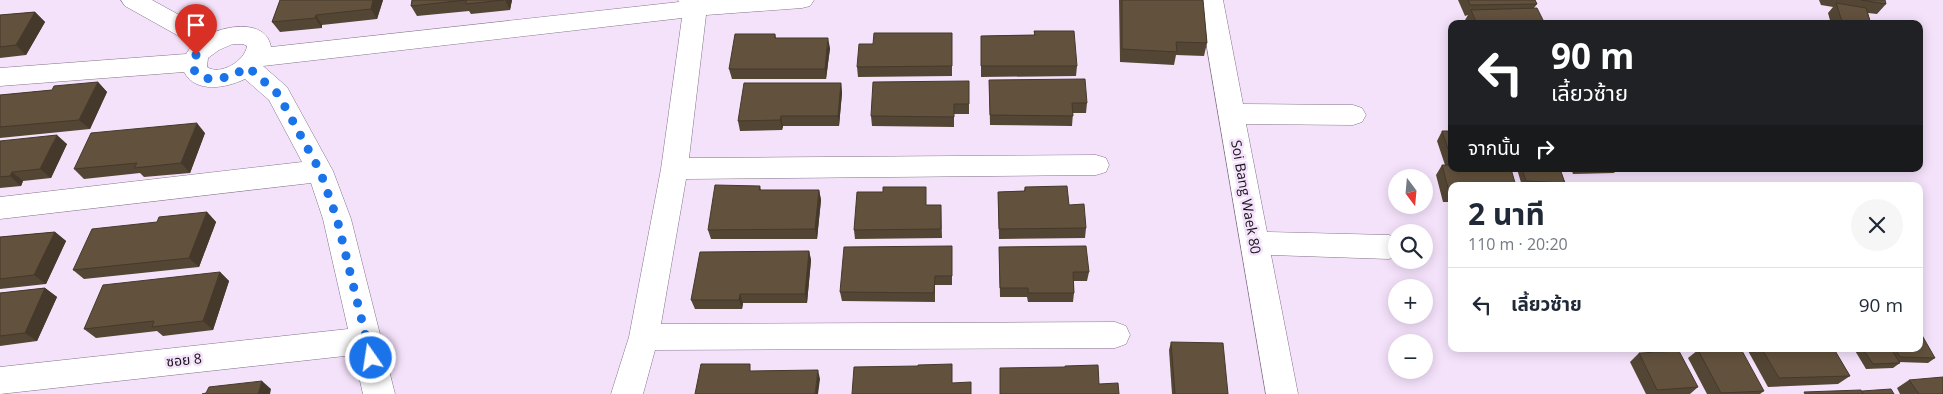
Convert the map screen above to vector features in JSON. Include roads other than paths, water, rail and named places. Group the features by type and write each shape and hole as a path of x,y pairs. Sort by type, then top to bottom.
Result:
{"street":[{"path":"132,0 210,43"},
{"path":"252,62 693,4 802,0"},
{"name":"Soi Bang Waek 80","path":"1211,0 1282,394"},
{"path":"627,394 644,337 674,169 693,4"},
{"path":"230,35 249,36 256,39 259,44 252,62 238,73 214,79 204,78 193,69 193,62 202,49 210,43 230,35"},
{"path":"0,77 193,62"},
{"path":"252,62 278,94 320,171 337,219 379,394"},
{"path":"1232,114 1353,115"},
{"path":"674,169 1096,164"},
{"path":"0,208 320,171"},
{"path":"1255,243 1388,248"},
{"path":"644,337 1115,335"},
{"name":"ซอย 8","path":"0,381 367,340"}]}
